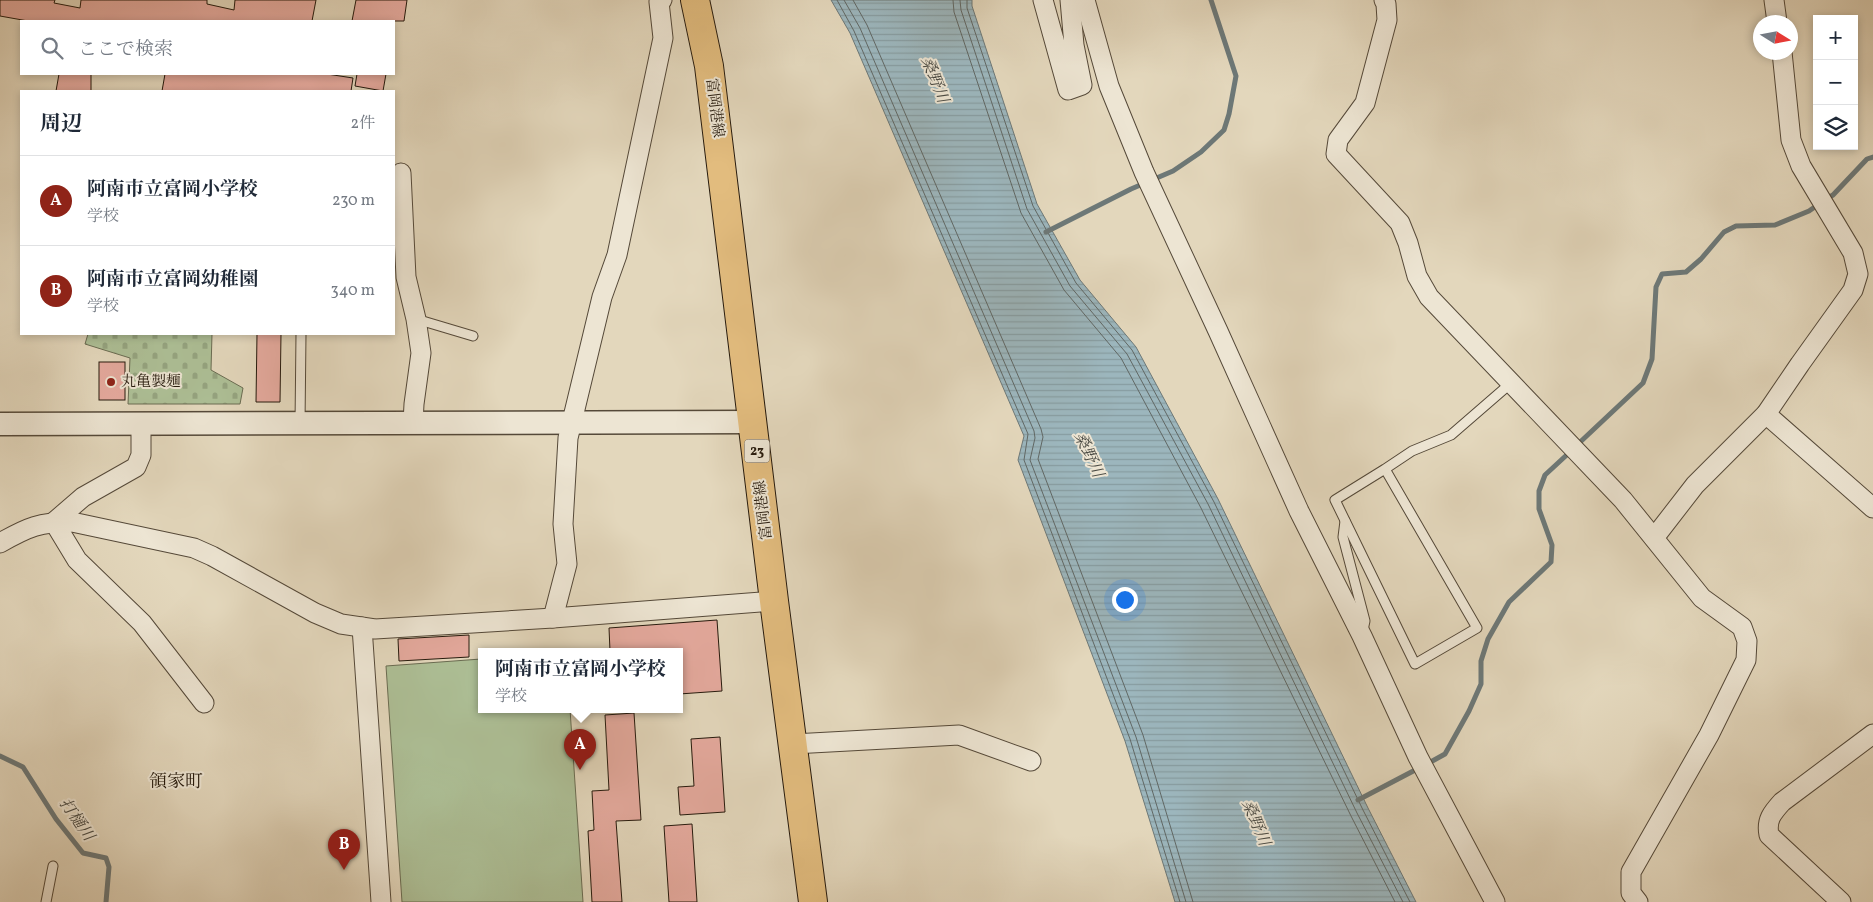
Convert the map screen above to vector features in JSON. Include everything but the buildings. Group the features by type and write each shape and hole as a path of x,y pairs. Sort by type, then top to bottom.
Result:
{"main road":[{"name":"富岡港線","path":"695,0 709,66 774,601 813,902"}],"street":[{"path":"1043,0 1068,90 1082,85 1074,45 1070,0"},
{"path":"1085,0 1110,86 1144,172 1299,512 1362,636 1418,757 1495,902"},
{"path":"1774,0 1776,15"},
{"path":"553,618 567,564 564,524 568,438 602,297 617,255 663,38 660,1"},
{"path":"1388,1 1387,20 1365,103 1338,140 1336,154 1400,224 1408,243 1417,276 1429,297 1624,500 1702,598 1742,627 1747,641 1746,660 1709,735 1631,872 1631,893 1638,902"},
{"path":"1654,538 1695,485 1766,414 1854,290 1858,274 1853,253 1801,166 1791,140 1783,60"},
{"path":"401,173 406,277 416,319 421,353 414,404 414,423"},
{"path":"1766,414 1873,508"},
{"path":"0,424 753,422"},
{"path":"54,522 83,497 136,467 141,456 141,425"},
{"path":"54,522 77,560 142,623 204,703"},
{"path":"0,543 34,525 72,522 194,548 315,613 341,624 375,629 774,601"},
{"path":"362,627 380,902"},
{"path":"1840,902 1769,835 1767,826 1770,815 1782,802 1873,734"},
{"path":"793,744 959,735 1031,761"}],"lane":[{"path":"416,319 473,336"},
{"path":"300,424 301,335"},
{"path":"1385,469 1477,628 1415,664 1335,500 1412,451 1451,435 1512,383"},
{"path":"1344,521 1343,537 1365,621 1362,636"},
{"path":"46,902 53,866"}],"green space":[{"path":"88,335 212,335 211,370 243,388 240,404 128,404 130,358 85,344"},
{"path":"478,659 478,713 570,713 583,902 402,902 386,666"}],"water":[{"name":"桑野川","path":"831,0 972,0 972,6 1037,204 1080,280 1136,347 1218,499 1368,808 1416,902 1175,902 1125,741 1018,460 1024,436 850,33"}],"waterway":[{"path":"1046,232 1131,189 1173,171 1201,152 1224,130 1236,76 1211,0"},
{"path":"1826,199 1833,195 1867,159 1873,157"},
{"path":"1577,445 1643,383 1652,359 1656,287 1662,274 1686,272 1701,259 1724,232 1736,226 1775,225 1809,211 1819,204"},
{"path":"1427,764 1445,754 1469,711 1481,684 1481,661 1488,639 1509,602 1551,562 1552,545 1539,509 1539,491 1545,475 1571,451"},
{"name":"打樋川","path":"0,756 23,767 56,819 83,853 106,858 109,867 106,902"},
{"path":"1358,800 1419,768"}],"place":[{"name":"丸亀製麺","path":"111,382"},
{"name":"阿南市立富岡小学校","path":"580,770"},
{"name":"阿南市立富岡幼稚園","path":"344,870"}],"district":[{"name":"領家町","path":"176,782"}]}
